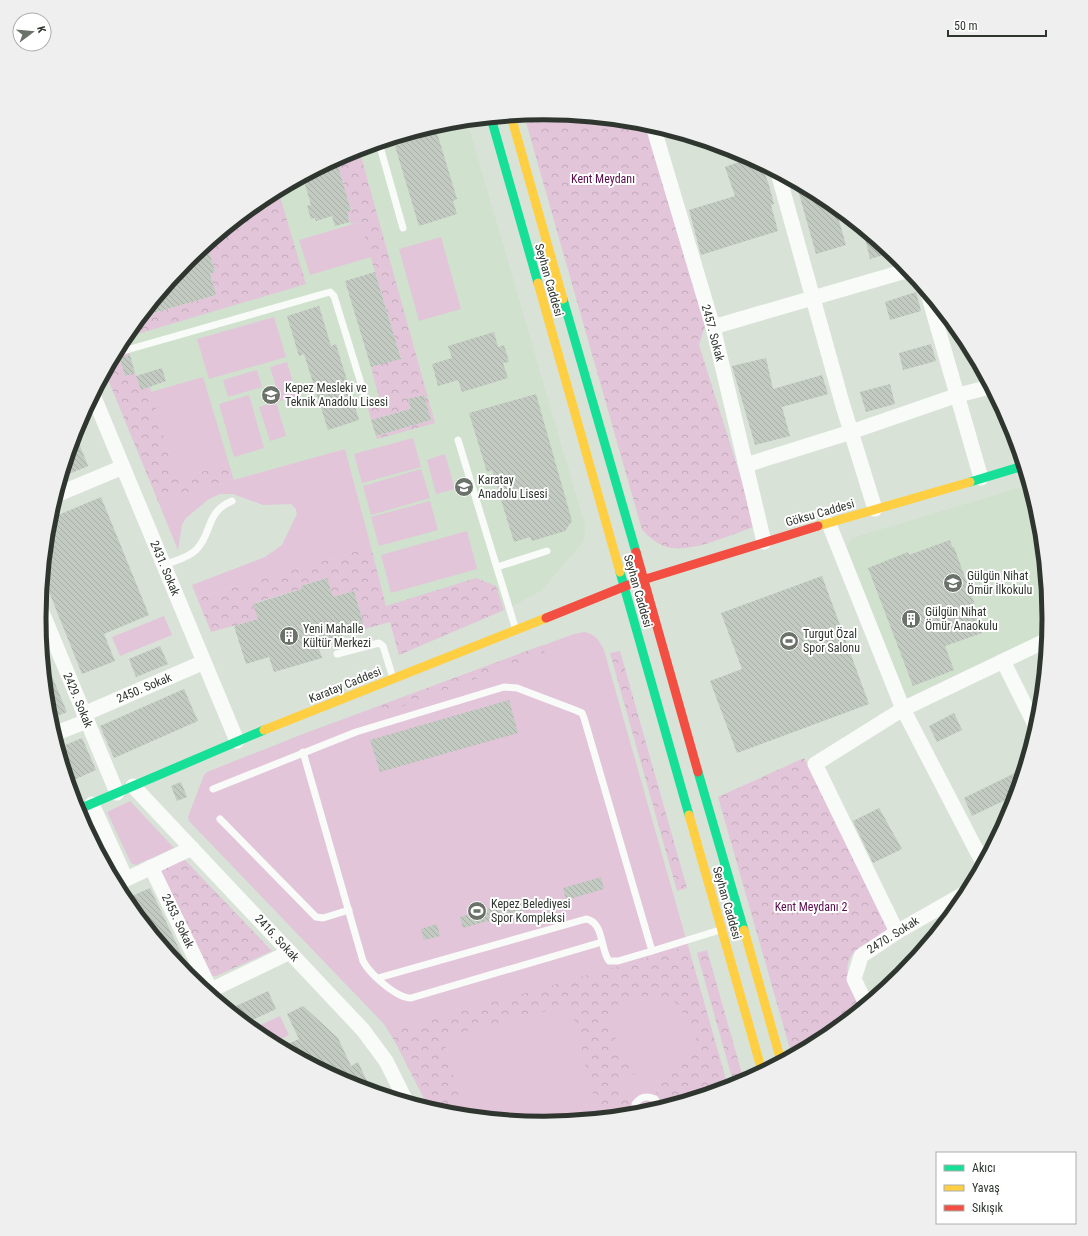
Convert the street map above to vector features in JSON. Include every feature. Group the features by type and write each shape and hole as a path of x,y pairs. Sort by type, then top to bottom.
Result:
{"street":[{"name":"Seyhan Caddesi","path":"512,121 780,1056"},
{"name":"Seyhan Caddesi","path":"492,123 761,1066"},
{"name":"2457. Sokak","path":"656,133 713,327 764,542"},
{"path":"780,180 851,432 875,509"},
{"path":"713,327 902,272"},
{"path":"932,306 981,478"},
{"path":"746,465 851,432 958,395 986,388"},
{"name":"2431. Sokak","path":"96,401 237,741"},
{"path":"62,492 123,467"},
{"name":"Göksu Caddesi","path":"624,586 764,542 1019,467"},
{"path":"829,524 903,709 980,858"},
{"name":"Karatay Caddesi","path":"83,807 237,741 624,586"},
{"name":"2429. Sokak","path":"46,622 117,793"},
{"path":"896,932 815,764 903,709 1041,643"},
{"path":"1003,661 1031,718"},
{"name":"2450. Sokak","path":"60,731 86,717 204,662"},
{"name":"2416. Sokak","path":"133,786 364,1030 386,1061 403,1096"},
{"path":"92,804 120,879"},
{"path":"121,881 192,848"},
{"name":"2453. Sokak","path":"151,867 206,983"},
{"name":"2470. Sokak","path":"864,999 854,979 861,956 896,932 948,908"},
{"path":"215,991 290,952"}],"lane":[{"path":"380,147 403,228"},
{"path":"123,352 330,292 334,296 364,393"},
{"path":"458,440 515,630"},
{"path":"164,565 194,552 200,546 216,510 222,504 232,501"},
{"path":"497,567 547,551"},
{"path":"337,654 379,643 382,646 393,679"},
{"path":"213,789 356,732 504,687 517,688 582,713 652,951"},
{"path":"303,752 363,961 367,968 400,996 411,998 602,942"},
{"path":"220,819 316,917 323,918 349,910"},
{"path":"378,978 586,919 595,923 609,961 618,961 722,930"},
{"path":"635,1107 635,1104 641,1097 646,1096 655,1099 657,1103"}],"shaded area":[{"path":"468,126 585,526 585,537 583,542 541,591 508,608 399,655 345,449 158,501 108,379 130,341 149,315 192,266 216,244 267,204 295,187 324,171 384,146 415,137"},
{"name":"Gülgün Nihat Ömür İlkokulu","path":"1024,486 1038,553 1041,585 1041,635 904,699 846,547 852,538"}],"green space":[{"name":"Kent Meydanı","path":"526,121 577,121 609,124 651,132 705,326 699,345 756,526 699,546 687,548 667,547 650,538 642,530"},
{"path":"361,155 435,423 377,439 376,436 431,420 424,395 408,399 411,409 371,420 367,405 380,401 371,367 401,358 360,222 351,224 348,214 344,215 344,213 351,210 338,165"},
{"path":"280,196 306,284 134,335 153,310 154,313 216,295 210,274 215,272 209,250 241,223"},
{"path":"360,222 371,257 310,275 299,240"},
{"path":"441,237 461,309 419,321 399,249"},
{"path":"274,317 286,357 209,379 197,339"},
{"path":"128,350 130,355 120,359 125,375 135,373 141,389 150,387 176,479 229,464 234,480 158,501 108,379 124,351"},
{"path":"287,362 297,396 280,401 270,367"},
{"path":"257,370 262,387 228,397 223,380"},
{"path":"203,377 229,464 176,479 151,392"},
{"path":"249,395 264,448 234,457 219,404"},
{"path":"276,402 286,436 270,441 259,407"},
{"path":"413,438 421,467 362,483 354,454"},
{"path":"345,449 371,547 197,598 192,585 265,557 282,545 297,514 296,509 291,504 263,505 233,494 220,494 209,499 186,518 182,525 178,550 158,501"},
{"path":"445,454 455,489 436,494 427,460"},
{"path":"421,469 430,498 371,515 363,486"},
{"path":"430,501 438,530 379,546 371,517"},
{"path":"467,531 477,569 391,593 381,555"},
{"path":"371,547 386,606 476,578 496,586 504,610 399,655 390,622 365,629 354,591 333,597 327,578 301,586 302,589 254,603 258,619 211,632 197,598"},
{"path":"164,616 172,635 120,656 112,637"},
{"name":"Kepez Belediyesi Spor Kompleksi","path":"585,632 592,635 597,638 604,650 726,1081 673,1099 609,1112 577,1115 511,1115 479,1112 426,1101 398,1047 384,1024 189,821 188,817 204,775 207,772 303,734 574,634"},
{"path":"543,645 545,653 390,711 379,706"},
{"path":"620,651 687,888 677,891 610,653"},
{"name":"Kent Meydanı 2","path":"804,758 889,931 859,948 849,961 847,969 849,978 860,1002 821,1032 790,1050 718,797"},
{"path":"130,801 174,848 136,865 131,863 107,812"},
{"path":"184,859 272,951 216,976 212,976 161,872 161,870"},
{"path":"688,946 726,1081 704,1090 663,1101 656,1092 659,1086 668,1075 696,1052 697,1041 677,1004 675,1002 662,1001 654,990 648,997 617,1005 609,1015 621,1058 641,1071 626,1078 615,1089 630,1100 629,1108 609,1112 598,1113 570,1005 443,1037 462,1109 426,1101 390,1032"},
{"path":"707,950 742,1075 732,1079 697,953"},
{"path":"280,1016 289,1035 280,1040 259,1026"}],"building":[{"path":"437,132 457,199 453,201 457,214 419,226 395,146 401,144 400,141"},
{"path":"742,161 764,171 774,204 771,205 778,231 701,255 689,210 735,196 725,167"},
{"path":"338,165 351,211 347,212 350,222 335,226 332,216 316,221 315,218 311,219 307,206 311,205 304,182"},
{"path":"798,190 838,216 846,245 816,254"},
{"path":"865,238 884,255 870,259"},
{"path":"209,251 215,272 210,274 216,295 153,313 152,311 170,290"},
{"path":"375,272 401,359 371,367 345,281"},
{"path":"916,292 921,311 890,320 885,302"},
{"path":"319,306 331,346 336,344 359,420 328,430 304,354 299,356 287,316"},
{"path":"494,332 498,347 504,345 509,362 503,363 508,378 462,392 458,380 438,386 432,364 452,358 448,346"},
{"path":"931,344 936,361 903,370 899,353"},
{"path":"130,355 135,373 125,376 120,358"},
{"path":"766,358 773,389 822,375 828,394 782,407 790,436 755,445 732,366"},
{"path":"162,368 166,381 141,390 136,376"},
{"path":"890,384 895,404 866,412 860,392"},
{"path":"536,394 572,521 565,531 532,541 530,537 514,542 492,470 487,472 469,413"},
{"path":"424,395 431,420 376,436 371,420 411,409 408,399"},
{"path":"78,442 88,466 67,475"},
{"path":"101,497 149,615 104,634 115,661 82,674 47,587 50,553 57,516"},
{"path":"950,540 952,547 954,547 980,619 977,620 982,633 945,646 954,670 913,686 868,568 908,552 909,555"},
{"name":"Turgut Özal Spor Salonu","path":"822,576 869,704 737,753 710,681 742,669 721,613"},
{"name":"Yeni Mahalle Kültür Merkezi","path":"327,578 333,597 354,591 365,629 317,643 322,658 274,672 269,657 246,664 234,626 258,619 253,604 302,589 301,586"},
{"path":"160,646 168,664 136,677 129,659"},
{"path":"49,668 67,712 56,716"},
{"path":"184,689 198,721 114,758 100,726"},
{"path":"509,700 518,733 380,772 370,740"},
{"path":"954,713 962,730 937,742 929,726"},
{"path":"82,738 96,770 73,780 63,746"},
{"path":"1018,772 1008,799 972,816 964,798"},
{"path":"181,782 187,797 177,801 171,786"},
{"path":"879,808 902,849 873,863 853,821"},
{"path":"601,877 604,889 566,900 563,888"},
{"path":"150,888 186,963 149,921 131,896"},
{"path":"528,897 531,909 463,928 460,917"},
{"path":"437,924 440,936 424,940 421,929"},
{"path":"268,991 276,1009 251,1021 239,1012 236,1006"},
{"path":"303,1006 338,1038 351,1066 358,1062 369,1084 324,1065 287,1044 299,1039 287,1014"}],"traffic: fast":[{"path":"492,123 538,283"},
{"path":"563,299 636,552"},
{"path":"970,482 1019,467"},
{"path":"620,572 689,815"},
{"path":"83,807 264,730"},
{"path":"698,772 744,930"}],"traffic: slow":[{"path":"512,121 563,299"},
{"path":"538,283 620,572"},
{"path":"818,526 970,482"},
{"path":"264,730 546,618"},
{"path":"689,815 761,1066"},
{"path":"744,930 780,1056"}],"traffic: jam":[{"path":"546,618 633,583 818,526"},
{"path":"636,552 698,772"}],"place":[{"name":"Kepez Mesleki ve Teknik Anadolu Lisesi","path":"271,395"},
{"name":"Karatay Anadolu Lisesi","path":"464,487"},
{"name":"Gülgün Nihat Ömür İlkokulu","path":"953,583"},
{"name":"Gülgün Nihat Ömür Anaokulu","path":"911,619"},
{"name":"Yeni Mahalle Kültür Merkezi","path":"289,636"},
{"name":"Turgut Özal Spor Salonu","path":"789,641"},
{"name":"Kepez Belediyesi Spor Kompleksi","path":"477,911"}]}
